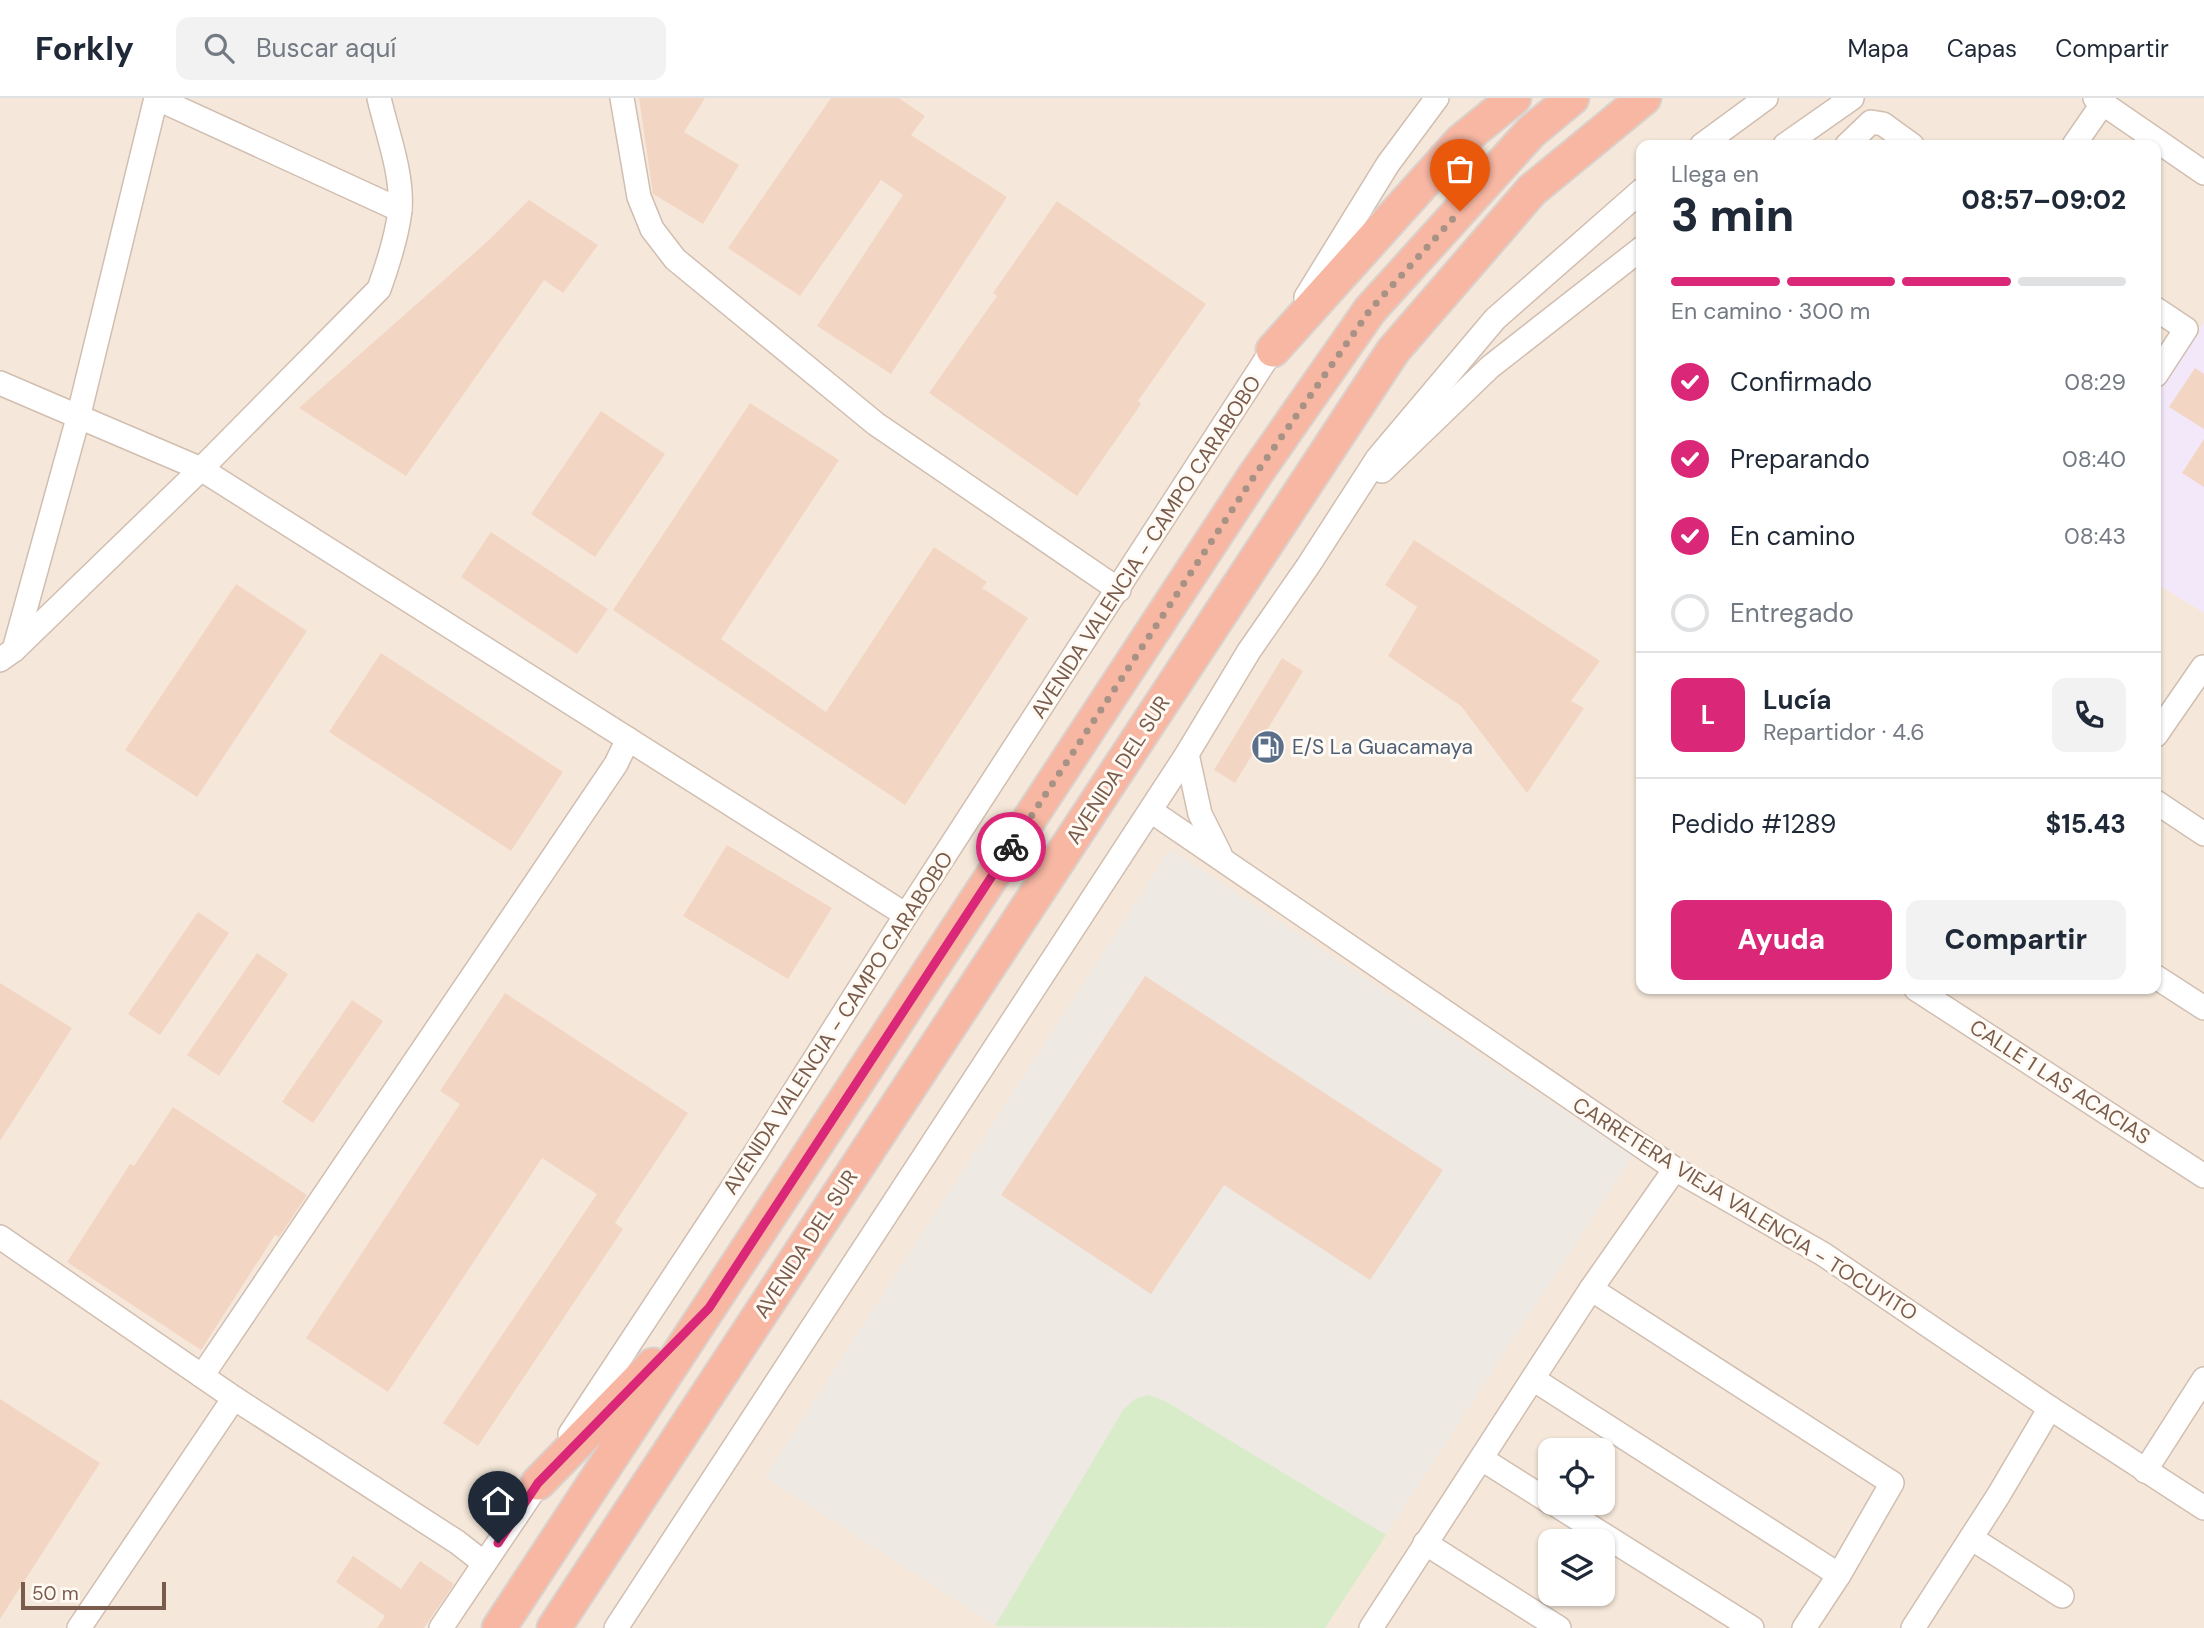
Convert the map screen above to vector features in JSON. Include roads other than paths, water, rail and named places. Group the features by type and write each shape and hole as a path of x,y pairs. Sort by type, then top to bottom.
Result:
{"highway":[{"path":"1273,350 1461,141 1514,98"},
{"path":"499,1628 1255,475 1370,310 1531,132 1572,98"},
{"name":"AVENIDA DEL SUR","path":"554,1628 1393,351 1532,190 1644,98"},
{"path":"538,1483 709,1308"}],"street":[{"path":"7,655 78,418 156,98 400,210"},
{"path":"7,655 201,469 379,289 392,252 400,210 399,187 379,98"},
{"path":"622,98 639,197 652,229 675,259 876,424 1119,590"},
{"name":"AVENIDA VALENCIA - CAMPO CARABOBO","path":"441,1628 757,1152 906,915 1273,350 1388,164 1437,98"},
{"path":"1709,140 1766,98"},
{"path":"1792,140 1852,98"},
{"path":"2077,140 2099,101 2156,140"},
{"path":"1852,140 1871,122 1884,124 1905,140"},
{"path":"2161,144 2204,173"},
{"path":"616,1628 1187,754 1249,651 1377,459 1495,319 1636,195"},
{"path":"1347,504 1490,367 1636,253"},
{"path":"2161,312 2186,329 2161,367"},
{"path":"0,383 201,469 906,915"},
{"path":"2161,728 2203,667"},
{"path":"202,1376 616,764 628,739"},
{"path":"1187,754 1200,814 1223,858"},
{"path":"2161,805 2204,834"},
{"name":"CARRETERA VIEJA VALENCIA - TOCUYITO","path":"1150,811 1223,858 1420,997 1675,1169 1823,1254 2050,1408 2204,1508"},
{"path":"2161,980 2204,1008"},
{"name":"CALLE 1 LAS ACACIAS","path":"1924,994 2204,1176"},
{"path":"1376,1626 1425,1544 1591,1289 1675,1169"},
{"path":"0,1237 234,1398 457,1542 484,1563"},
{"path":"1591,1289 1892,1483 1839,1575 1804,1628"},
{"path":"1533,1379 1839,1575"},
{"path":"2145,1471 2204,1379"},
{"path":"79,1628 234,1398"},
{"path":"1913,1628 2050,1408"},
{"path":"1482,1459 1538,1493"},
{"path":"1573,1515 1752,1628"},
{"path":"1971,1538 2062,1596"},
{"path":"1425,1544 1559,1628"}],"place":[{"name":"E/S La Guacamaya","path":"1268,747"}]}
